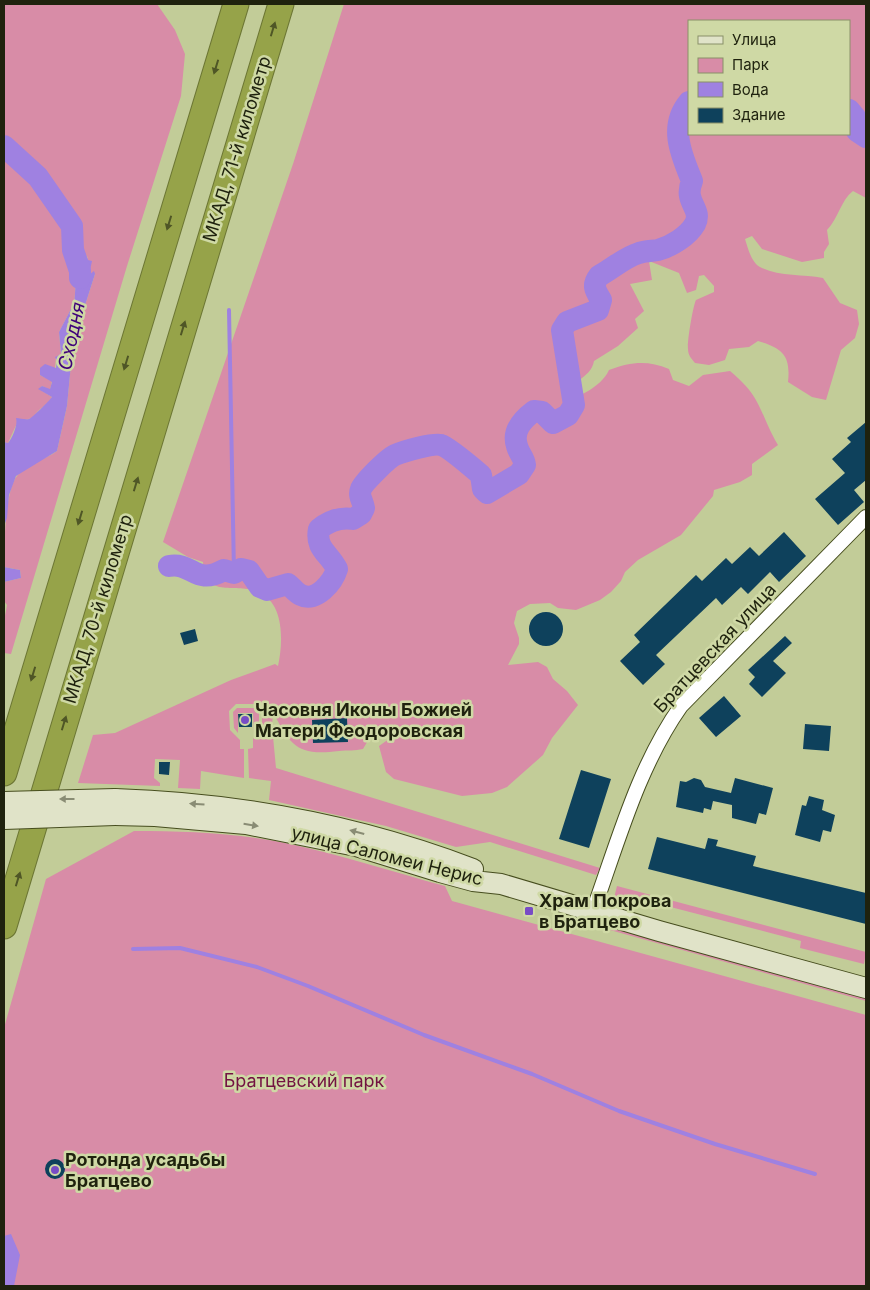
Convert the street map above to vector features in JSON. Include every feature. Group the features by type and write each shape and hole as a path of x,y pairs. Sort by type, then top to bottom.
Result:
{"highway":[{"path":"4,774 150,282 236,4"},
{"name":"МКАД, 71-й километр","path":"193,294 281,4"},
{"name":"МКАД, 70-й километр","path":"4,926 193,294"}],"main road":[{"name":"улица Саломеи Нерис","path":"4,802 115,807 212,805 281,815 337,826 442,857 476,870 501,884 866,988"},
{"name":"улица Саломеи Нерис","path":"4,819 115,807"}],"street":[{"name":"Братцевская улица","path":"593,911 634,797 662,733 681,706 866,517"}],"green space":[{"path":"4,4 157,4 175,30 185,54 181,96 127,266 11,654 4,653 4,621 7,605 4,601 4,582 21,578 20,570 4,567 6,519 10,493 13,483 21,472 30,465 57,451 67,406 73,343 95,274 89,275 90,267 87,256 73,250 76,278 74,308 71,309 59,332 61,355 56,357 55,368 40,375 52,381 50,390 42,386 39,389 52,397 33,418 18,421 8,443 4,442 4,157 24,177 39,168 25,159 4,137"},
{"path":"344,4 866,4 866,198 853,191 845,199 834,221 827,230 829,244 824,252 824,258 802,262 762,249 752,236 745,239 752,258 760,267 783,274 823,278 840,303 857,310 859,324 855,338 841,350 826,400 812,397 788,382 788,365 783,354 779,350 758,341 749,347 729,349 725,360 709,365 695,363 689,355 688,345 690,324 696,300 714,292 714,286 704,275 699,276 696,290 687,293 679,273 649,261 652,280 630,284 644,311 635,319 638,328 618,346 594,361 588,372 573,385 565,397 563,406 595,387 609,370 625,365 646,363 661,366 669,369 673,380 689,386 703,375 730,371 749,389 755,398 778,445 752,464 752,475 740,482 714,490 713,496 681,535 638,560 625,572 621,581 611,592 600,600 576,610 558,608 550,603 530,604 517,611 514,623 519,644 508,665 538,662 547,667 553,679 567,691 578,705 552,738 543,755 507,787 492,793 462,796 394,779 386,772 379,746 396,734 394,728 385,725 373,732 363,749 314,752 305,750 291,741 273,712 272,726 276,768 600,868 596,875 490,842 456,847 386,826 269,800 271,781 249,778 248,749 253,748 253,739 262,729 262,710 255,704 236,704 229,711 230,730 240,740 240,749 244,749 244,778 201,771 200,789 178,788 180,760 155,759 154,778 160,783 160,786 78,783 93,735 115,733 231,680 275,664 278,666 281,636 278,615 274,605 259,592 250,589 215,586 205,574 203,562 188,557 163,542 293,164"},
{"path":"237,708 254,708 259,713 259,728 254,733 253,713 238,713 238,733 234,728 233,712"},
{"name":"Братцевский парк","path":"134,831 232,835 271,840 329,853 445,886 452,901 866,1015 866,1286 4,1286 4,1028 46,879"},
{"path":"617,886 866,952 864,964 800,948 801,941 659,904 657,910 614,898"},
{"path":"599,922 866,996 866,1001 599,927"}],"water":[{"path":"4,137 54,187 50,194 41,193 5,158"},
{"path":"73,250 78,253 84,250 88,260 92,261 89,275 94,271 95,274 73,343 67,406 57,451 16,476 9,495 7,518 4,526 4,442 8,443 12,437 16,427 16,418 29,419 52,397 38,389 42,386 50,389 52,382 40,375 40,368 45,364 56,368 57,361 55,357 61,354 59,332 71,309 74,308 76,278 72,263"},
{"path":"4,567 20,570 21,578 4,582"},
{"path":"11,1234 20,1255 14,1286 4,1286 4,1236"}],"building":[{"path":"866,422 866,480 854,490 864,502 838,525 815,499 845,473 832,459 851,442 847,438"},
{"path":"784,532 806,556 779,582 770,572 748,594 741,587 722,605 716,598 656,655 665,664 643,685 620,661 640,642 634,635 696,575 702,581 726,558 732,564 750,547 759,556"},
{"path":"546,612 558,617 563,629 558,641 546,646 534,641 529,629 534,617"},
{"path":"195,629 198,641 184,645 180,633"},
{"path":"785,636 792,643 773,661 786,673 762,697 749,684 755,677 748,670"},
{"path":"724,696 741,716 716,737 699,718"},
{"name":"Часовня Иконы Божией Матери Феодоровская","path":"238,714 252,714 252,727 239,727"},
{"path":"347,718 348,742 313,743 312,720"},
{"path":"805,724 831,726 829,751 803,749"},
{"path":"159,762 170,762 169,775 159,774"},
{"path":"581,770 611,779 589,848 559,839"},
{"path":"694,778 701,780 705,787 731,793 735,778 773,788 766,815 759,813 756,824 732,818 732,805 713,801 711,810 704,808 703,813 676,807 680,781 686,782"},
{"path":"809,796 824,800 822,810 835,815 831,832 823,830 820,842 795,835 802,805 806,806"},
{"path":"657,837 705,849 708,838 718,840 716,846 756,856 753,866 866,893 866,924 648,869"},
{"name":"Ротонда усадьбы Братцево","path":"55,1159 62,1162 65,1169 62,1176 55,1179 48,1176 45,1169 48,1162"}],"waterway":[{"path":"169,566 184,567 200,575 207,576 224,570 234,573 241,569 249,571 260,587 267,590 288,584 297,593 307,597 312,596 318,594 328,585 337,569 321,546 318,536 319,529 335,520 353,519 361,514 364,508 360,496 361,489 371,476 392,457 418,448 441,445 481,475 483,489 487,493 519,474 525,465 516,441 517,431 522,422 534,411 542,412 553,423 568,415 574,405 562,330 567,322 598,310 601,300 595,285 599,276 634,255 669,246 688,233 695,224 697,214 690,195 692,181 681,152 678,131 679,121 688,104"},
{"path":"850,111 855,117 857,131 866,137"},
{"name":"Сходня","path":"4,146 38,177 72,226 73,250 80,271 80,278"},
{"path":"229,310 234,573"},
{"path":"133,949 180,948 257,967 308,986 424,1035 532,1074 619,1111 715,1144 815,1174"}],"place":[{"name":"Часовня Иконы Божией Матери Феодоровская","path":"245,720"},
{"name":"Храм Покрова в Братцево","path":"529,911"},
{"name":"Ротонда усадьбы Братцево","path":"55,1170"}]}
